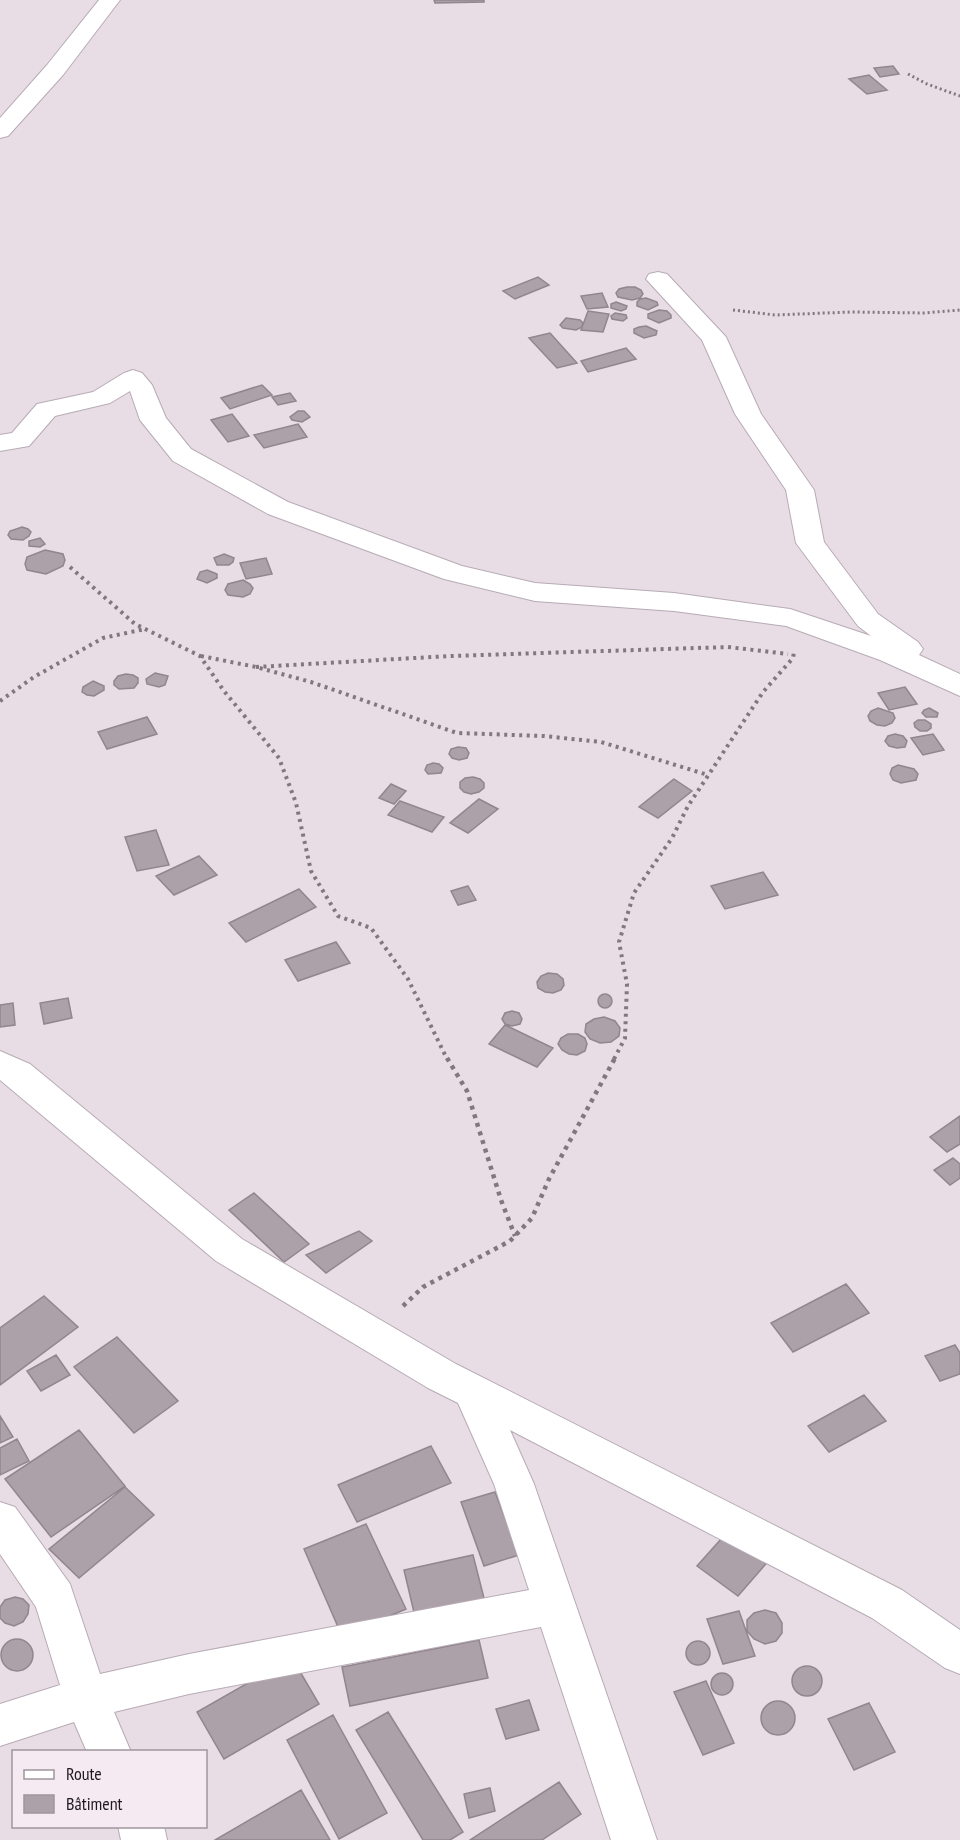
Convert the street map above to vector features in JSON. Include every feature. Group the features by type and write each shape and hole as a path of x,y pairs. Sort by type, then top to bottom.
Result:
{"street":[{"path":"0,131 55,70 110,0"},
{"path":"658,279 714,337 748,414 800,490 810,543 826,566 868,620 960,684"},
{"path":"0,443 20,440 46,410 100,398 133,378 143,390 153,420 182,455 278,508 454,573 536,592 674,602 790,618 890,653 960,684"},
{"path":"0,1064 18,1073 229,1250 473,1392 887,1604 960,1654"},
{"path":"473,1392 514,1484 634,1840"},
{"path":"0,1520 56,1598 86,1698 108,1750"},
{"path":"0,1725 86,1698 189,1674 555,1605"}],"path":[{"path":"908,74 927,84 960,96"},
{"path":"683,305 775,315 851,312 924,313 960,310"},
{"path":"70,567 135,624 200,656 256,667 311,682 457,733 544,736 601,742 708,775"},
{"path":"372,1335 423,1287 510,1241 532,1218 549,1179 600,1089 625,1038 627,984 619,942 634,893 672,838 688,806 763,692 794,658 793,655 812,626"},
{"path":"0,701 42,673 103,638 146,629"},
{"path":"256,667 450,656 728,647 793,655 802,654"},
{"path":"200,656 224,691 279,758 296,803 311,871 338,916 371,928 408,979 441,1049 467,1091 501,1200 515,1236"}],"building":[{"path":"434,0 484,0 484,2 435,3"},
{"path":"893,66 899,74 880,77 874,68"},
{"path":"869,75 887,90 867,94 849,79"},
{"path":"538,277 549,285 515,299 503,291"},
{"path":"635,287 643,294 640,298 632,300 618,297 616,293 619,289"},
{"path":"602,293 608,307 587,309 581,296"},
{"path":"646,298 657,302 658,305 648,310 637,306 640,299"},
{"path":"616,302 627,306 626,309 621,311 611,308 611,304"},
{"path":"659,310 667,311 671,318 659,323 648,318 648,314"},
{"path":"588,311 609,314 603,332 581,330"},
{"path":"615,313 626,315 627,318 623,321 612,319 611,316"},
{"path":"566,318 580,320 583,323 582,327 576,330 563,328 560,325"},
{"path":"646,326 657,331 656,335 644,338 634,333 634,329"},
{"path":"550,333 577,363 557,368 529,338"},
{"path":"626,348 636,359 588,372 581,361"},
{"path":"262,385 272,395 230,409 221,398"},
{"path":"290,393 296,401 278,405 272,397"},
{"path":"298,411 304,411 310,417 302,422 292,420 290,417"},
{"path":"232,414 249,436 228,442 211,420"},
{"path":"298,424 307,437 264,448 254,435"},
{"path":"22,527 31,532 29,536 23,540 11,539 8,535 10,531"},
{"path":"40,538 45,544 40,547 29,546 29,541"},
{"path":"45,550 63,554 65,560 63,566 46,574 27,570 25,564 27,557"},
{"path":"224,554 234,558 233,562 229,565 217,565 214,558"},
{"path":"266,558 272,574 246,579 240,563"},
{"path":"207,570 217,574 217,578 207,583 197,579 200,572"},
{"path":"243,580 253,588 250,594 243,597 228,595 225,590 228,584"},
{"path":"155,673 168,676 165,685 159,687 147,684 146,679"},
{"path":"126,674 138,678 138,683 134,688 119,689 114,685 114,681 118,676"},
{"path":"93,681 104,686 104,690 94,696 82,692 83,687"},
{"path":"905,687 917,704 889,710 878,693"},
{"path":"878,708 893,713 895,718 892,723 885,726 870,721 868,716 871,711"},
{"path":"929,708 938,713 937,717 926,717 922,713"},
{"path":"147,717 157,734 107,749 98,732"},
{"path":"918,720 925,720 931,724 931,728 927,731 920,731 914,723"},
{"path":"895,734 903,736 907,741 905,747 889,746 885,741 888,736"},
{"path":"933,734 944,750 923,755 911,738"},
{"path":"466,748 469,753 467,758 459,760 452,758 449,754 451,749"},
{"path":"433,763 443,768 441,773 428,774 425,770 427,765"},
{"path":"898,765 914,769 918,774 916,780 901,783 893,780 890,774 892,768"},
{"path":"473,777 484,783 484,788 471,794 464,792 460,788 460,782 465,778"},
{"path":"674,779 692,791 658,818 639,807"},
{"path":"391,784 406,791 394,804 379,798"},
{"path":"479,799 498,809 468,833 450,823"},
{"path":"400,801 444,817 432,832 388,815"},
{"path":"156,830 169,865 137,871 125,837"},
{"path":"199,856 217,875 174,895 156,876"},
{"path":"763,872 778,895 725,909 711,886"},
{"path":"468,886 476,900 458,905 451,891"},
{"path":"299,889 316,907 246,942 229,923"},
{"path":"336,942 350,963 298,981 285,960"},
{"path":"548,973 557,974 563,979 564,985 561,990 553,993 538,988 537,982 541,976"},
{"path":"602,994 608,994 612,1001 608,1008 602,1008 598,1004 598,998"},
{"path":"68,998 72,1018 44,1024 40,1003"},
{"path":"13,1003 15,1025 0,1027 0,1005"},
{"path":"512,1011 519,1013 522,1019 520,1024 512,1026 505,1024 502,1019 505,1013"},
{"path":"604,1017 615,1021 620,1028 619,1036 611,1042 600,1043 590,1039 585,1032 586,1024"},
{"path":"505,1025 553,1048 537,1067 489,1044"},
{"path":"568,1034 578,1034 585,1038 587,1044 585,1051 577,1055 562,1050 558,1044 561,1038"},
{"path":"960,1116 960,1144 947,1152 930,1137"},
{"path":"953,1158 960,1164 960,1178 950,1185 934,1170"},
{"path":"254,1193 309,1244 284,1262 229,1210"},
{"path":"359,1231 372,1241 326,1273 306,1255"},
{"path":"846,1284 869,1313 793,1352 771,1323"},
{"path":"44,1296 78,1327 0,1385 0,1328"},
{"path":"117,1337 178,1401 134,1433 74,1367"},
{"path":"955,1345 960,1353 960,1374 940,1381 925,1356"},
{"path":"56,1355 70,1375 41,1391 27,1371"},
{"path":"864,1395 886,1421 829,1452 808,1426"},
{"path":"0,1416 13,1437 0,1443"},
{"path":"79,1430 125,1486 51,1537 5,1479"},
{"path":"17,1439 29,1461 0,1475 0,1448"},
{"path":"431,1446 451,1483 357,1522 338,1485"},
{"path":"125,1487 154,1515 79,1578 49,1549"},
{"path":"495,1492 519,1555 484,1566 461,1502"},
{"path":"366,1524 406,1609 342,1636 304,1549"},
{"path":"730,1529 771,1558 738,1596 697,1566"},
{"path":"473,1555 487,1610 417,1625 404,1570"},
{"path":"15,1597 23,1599 29,1605 28,1614 23,1622 14,1626 5,1623 0,1618 0,1607 5,1600"},
{"path":"765,1610 776,1613 782,1623 782,1633 776,1641 765,1644 754,1639 747,1631 747,1620 754,1613"},
{"path":"739,1611 755,1656 723,1664 707,1619"},
{"path":"17,1639 28,1644 33,1655 28,1666 17,1671 6,1666 1,1655 6,1644"},
{"path":"479,1640 488,1678 350,1706 342,1667"},
{"path":"698,1641 707,1644 710,1653 707,1662 698,1665 689,1662 686,1653 689,1644"},
{"path":"292,1658 319,1704 224,1759 197,1712"},
{"path":"807,1666 818,1670 822,1681 818,1692 807,1696 796,1692 792,1681 796,1670"},
{"path":"722,1673 730,1676 733,1684 730,1692 722,1695 714,1692 711,1684 714,1676"},
{"path":"706,1681 734,1743 703,1755 674,1692"},
{"path":"529,1700 539,1730 506,1739 496,1709"},
{"path":"778,1701 790,1706 795,1718 790,1730 778,1735 766,1730 761,1718 766,1706"},
{"path":"869,1703 895,1752 854,1770 828,1719"},
{"path":"388,1712 463,1832 450,1840 423,1840 356,1730"},
{"path":"333,1715 387,1813 339,1839 287,1740"},
{"path":"559,1782 581,1814 542,1840 470,1840"},
{"path":"490,1788 495,1811 469,1818 464,1794"},
{"path":"301,1790 330,1840 215,1840"}]}
